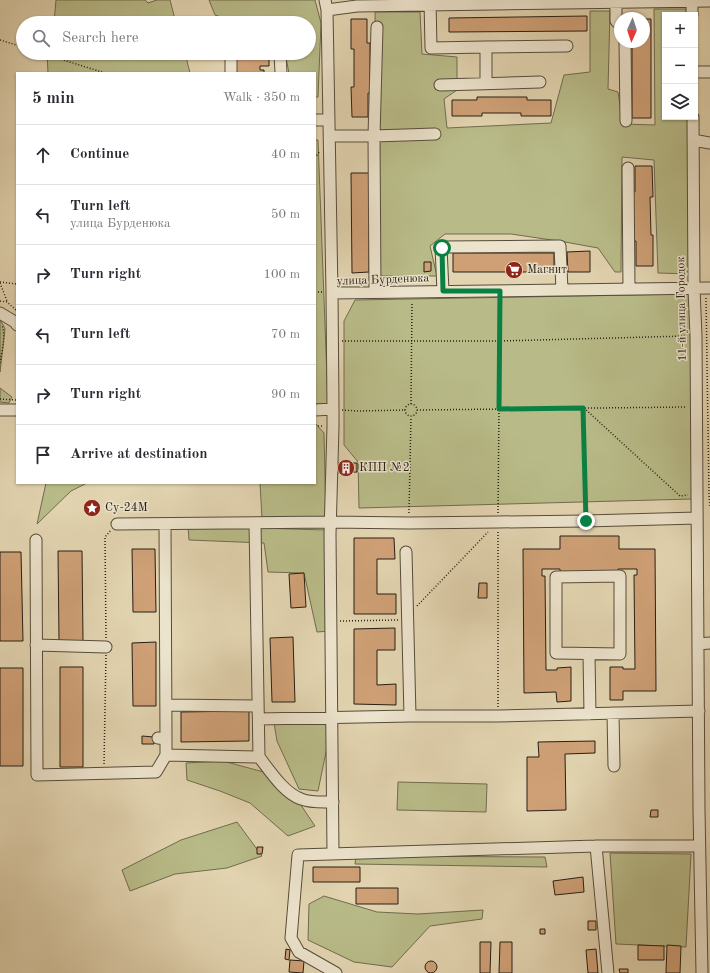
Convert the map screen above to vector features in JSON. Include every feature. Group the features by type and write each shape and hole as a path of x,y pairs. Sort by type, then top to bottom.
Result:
{"street":[{"path":"332,292 330,136 326,5 357,6 385,3 430,2 710,1"},
{"path":"430,2 431,48 567,46"},
{"path":"616,2 616,12"},
{"path":"692,2 692,12"},
{"path":"375,292 374,136 377,27"},
{"path":"486,47 486,84"},
{"path":"625,48 626,122"},
{"path":"231,60 231,72"},
{"path":"280,60 281,72"},
{"path":"698,72 710,72"},
{"path":"440,85 540,82"},
{"path":"316,120 329,120"},
{"name":"11-й улица Городок","path":"693,120 699,711 704,810 699,846 702,973"},
{"path":"330,136 435,134"},
{"path":"693,140 710,144"},
{"path":"628,168 629,289"},
{"path":"443,291 442,248 560,246 562,290"},
{"name":"улица Бурденюка","path":"333,853 331,621 333,426 332,292 708,288"},
{"path":"0,313 16,324"},
{"path":"0,410 16,410"},
{"path":"316,410 333,410"},
{"path":"117,524 331,522 409,523 697,518"},
{"path":"255,523 259,757 276,779 293,796 313,802 333,802"},
{"path":"36,540 37,775 156,772 166,755 162,739 166,705 165,524"},
{"path":"406,552 410,716"},
{"path":"620,576 620,654 589,654 556,653 556,577 620,576"},
{"path":"698,644 710,643"},
{"path":"36,645 106,646"},
{"path":"589,654 590,714"},
{"path":"166,705 258,706"},
{"path":"258,719 498,716 699,711"},
{"path":"613,713 614,766"},
{"path":"166,755 259,757"},
{"path":"596,846 608,973"},
{"path":"336,973 299,952 291,938 298,855 596,846 699,846"}],"path":[{"path":"0,40 16,45"},
{"path":"63,60 102,72"},
{"path":"16,284 0,282 7,302 16,310"},
{"path":"708,288 710,507"},
{"path":"498,716 500,291"},
{"path":"411,404 412,292"},
{"path":"0,301 7,302"},
{"path":"0,323 4,332 4,338 0,363"},
{"path":"341,341 500,341 696,336"},
{"path":"0,399 16,400"},
{"path":"411,404 415,406 417,410"},
{"path":"404,410 407,405 411,404"},
{"path":"417,410 696,407"},
{"path":"583,408 680,496 697,498"},
{"path":"583,408 586,521"},
{"path":"333,410 404,410"},
{"path":"404,410 410,417 409,523"},
{"path":"410,417 415,415 417,410"},
{"path":"331,621 408,618 498,522"}],"green space":[{"path":"56,0 145,0 148,3 157,0 170,0 174,16 55,16"},
{"path":"209,0 315,0 321,23 318,97 316,97 316,72 289,72 286,60 316,60 316,16 215,15"},
{"path":"654,9 686,9 686,12 662,12 662,120 688,120 691,274 658,273 654,160 622,157 621,272 615,272 598,248 511,234 445,234 430,246 437,276 380,276 375,12 420,12 422,54 457,57 457,90 444,99 447,128 551,123 564,75 590,72 590,11 610,11 608,89 618,92 623,124 655,125"},
{"path":"47,60 187,60 190,72 48,72"},
{"path":"316,140 318,140 328,404 316,404"},
{"path":"690,294 692,499 359,508 358,462 344,445 344,321 355,300"},
{"path":"0,320 5,329 0,372"},
{"path":"0,388 12,397 9,403 0,402"},
{"path":"316,424 324,433 326,520 262,518 260,484 316,484"},
{"path":"46,484 85,484 71,491 37,524"},
{"path":"188,526 326,530 330,631 317,632 304,573 268,572 264,543 189,540"},
{"path":"274,723 332,723 318,791 299,789 277,741"},
{"path":"223,761 282,777 315,826 288,836 250,803 187,780 186,763"},
{"path":"398,782 487,784 486,812 397,810"},
{"path":"237,822 262,856 227,868 175,874 130,891 122,870 181,840"},
{"path":"610,853 691,854 686,947 616,944"},
{"path":"356,856 545,857 547,867 355,864"},
{"path":"324,896 377,912 418,914 483,910 482,919 430,926 392,967 354,962 308,940 309,904"}],"building":[{"path":"587,16 587,31 449,32 449,18"},
{"path":"351,19 367,19 367,43 370,43 370,93 368,93 368,117 352,117 351,87 354,87 354,49 351,49"},
{"path":"651,19 651,118 632,118 632,48 650,48"},
{"path":"235,60 269,60 269,66 260,66 260,70 264,70 264,72 235,72"},
{"path":"477,97 527,97 527,100 551,100 551,116 521,116 521,113 482,113 482,116 452,116 452,100 477,100"},
{"path":"635,166 652,166 653,197 650,197 651,235 653,235 653,266 636,266 633,192 635,192"},
{"path":"351,173 369,173 369,272 352,273"},
{"path":"590,251 590,272 568,272 567,252"},
{"path":"453,253 554,253 554,272 453,272"},
{"path":"424,262 431,262 431,271 424,272"},
{"name":"КПП №2","path":"335,463 357,463 357,472 335,473"},
{"path":"560,536 619,536 619,549 655,549 656,691 623,691 623,700 610,700 610,667 635,669 634,575 637,575 637,569 618,569 618,571 560,572 560,569 542,569 542,576 545,576 546,670 557,670 557,668 571,667 571,701 557,702 556,692 524,693 523,549 560,549"},
{"path":"354,538 394,538 395,559 377,559 377,594 396,594 396,614 354,614"},
{"path":"132,549 155,549 156,612 133,612"},
{"path":"58,551 82,551 83,641 59,641"},
{"path":"0,552 21,552 23,641 0,641"},
{"path":"304,573 306,607 291,608 289,574"},
{"path":"479,583 487,583 487,598 478,598"},
{"path":"395,628 395,650 377,650 377,685 396,684 396,705 354,704 354,629"},
{"path":"293,637 295,702 272,702 270,638"},
{"path":"156,642 156,706 133,706 132,643"},
{"path":"60,667 83,667 83,767 60,767"},
{"path":"0,668 23,668 23,766 0,766"},
{"path":"249,711 249,741 181,742 181,712"},
{"path":"142,736 154,737 154,744 142,744"},
{"path":"595,741 595,753 565,754 566,810 527,811 527,757 539,757 538,742"},
{"path":"651,810 658,810 658,817 650,817"},
{"path":"257,847 263,847 262,854 257,854"},
{"path":"313,867 360,867 360,882 313,882"},
{"path":"583,877 584,892 555,895 553,881"},
{"path":"356,888 398,888 398,904 356,904"},
{"path":"588,921 596,921 596,930 588,930"},
{"path":"540,929 545,929 545,934 540,934"},
{"path":"480,942 491,942 490,973 480,973"},
{"path":"500,942 512,942 512,973 499,973"},
{"path":"638,945 664,946 664,960 638,960"},
{"path":"667,945 681,946 680,973 666,973"},
{"path":"286,949 290,950 289,960 285,959"},
{"path":"596,949 598,973 588,973 586,950"},
{"path":"290,960 304,961 303,973 289,972"},
{"path":"429,961 433,961 437,967 433,973 429,973 425,969 425,965"},
{"path":"619,969 628,969 628,973 620,973"}],"place":[{"name":"Магнит","path":"514,270"},
{"name":"КПП №2","path":"346,468"},
{"name":"Су-24М","path":"92,508"}],"route":[{"path":"442,248 443,291 500,291 499,409 583,408 586,521"}]}
